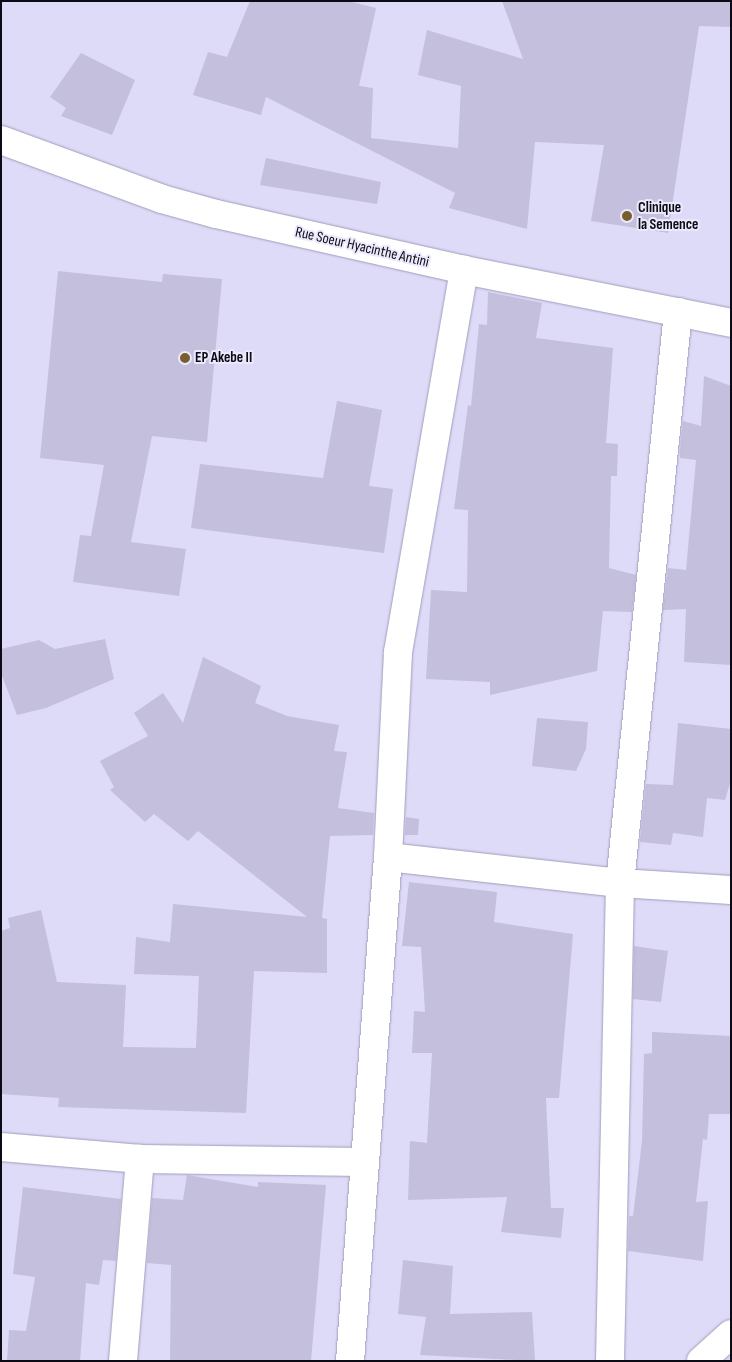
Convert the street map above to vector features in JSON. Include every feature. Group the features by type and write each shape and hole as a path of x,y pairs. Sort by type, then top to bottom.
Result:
{"street":[{"name":"Rue Soeur Hyacinthe Antini","path":"1,140 162,199 464,270 731,323"},
{"path":"350,1361 363,1162 388,857 398,652 464,270"},
{"path":"610,1361 620,883 678,312"},
{"path":"388,857 620,883 731,890"},
{"path":"1,1148 140,1159 363,1162"},
{"path":"123,1361 140,1159"},
{"path":"701,1361 731,1334"}],"building":[{"path":"250,1 348,1 376,8 359,86 373,88 371,138 458,148 461,86 418,75 427,30 523,59 502,1 731,1 731,27 699,26 668,233 591,221 604,145 535,142 527,229 449,208 455,193 266,97 261,115 193,95 208,52 227,57"},
{"path":"81,53 135,80 112,135 61,116 66,108 50,97"},
{"path":"266,158 381,182 377,204 260,185"},
{"path":"58,271 162,282 163,274 222,279 207,442 152,436 131,542 186,549 179,596 73,582 80,535 91,536 104,465 40,458"},
{"path":"488,292 542,303 536,338 613,348 606,443 618,444 617,476 611,476 609,568 636,575 632,612 603,611 597,671 490,695 490,682 426,679 431,590 467,592 468,510 454,509 468,405 471,406 479,324 487,325"},
{"path":"704,376 731,386 731,665 684,662 686,609 663,610 668,568 686,570 696,460 680,458 680,450 683,421 701,426"},
{"path":"337,401 382,410 369,486 393,489 384,553 191,528 200,464 323,478"},
{"path":"105,639 114,679 46,708 17,715 1,673 1,649 39,640 55,649"},
{"path":"203,657 261,686 255,703 287,716 339,725 334,751 347,752 338,808 374,813 373,835 330,836 322,918 327,919 327,973 254,971 246,1113 58,1107 59,1098 1,1094 1,931 10,928 8,918 41,910 57,982 126,985 123,1047 196,1048 199,976 134,974 136,937 170,942 173,904 307,917 198,831 188,841 154,814 145,822 110,790 114,787 100,761 148,736 134,713 163,693 183,723"},
{"path":"537,718 588,722 586,749 576,771 532,766"},
{"path":"678,723 731,729 731,780 725,800 707,798 703,837 673,833 671,845 640,842 646,784 673,785"},
{"path":"406,817 419,819 418,835 405,835"},
{"path":"409,882 497,892 494,922 573,934 559,1098 546,1098 551,1208 564,1208 561,1238 501,1232 507,1197 408,1200 410,1141 427,1143 432,1053 412,1053 414,1011 425,1012 421,947 402,946"},
{"path":"634,946 668,951 661,1002 633,999"},
{"path":"652,1032 731,1036 731,1114 709,1114 707,1140 703,1139 696,1202 708,1201 703,1261 628,1251 629,1216 633,1216 642,1141 644,1054 652,1053"},
{"path":"187,1175 258,1187 258,1182 326,1185 311,1361 170,1361 171,1265 147,1263 152,1198 183,1200"},
{"path":"23,1187 121,1199 116,1261 103,1260 99,1285 86,1283 80,1361 7,1361 9,1330 26,1331 35,1277 13,1274"},
{"path":"403,1260 453,1266 450,1314 532,1312 535,1361 420,1355 426,1317 398,1314"}],"place":[{"name":"Clinique la Semence","path":"627,216"},
{"name":"EP Akebe II","path":"185,358"}]}
